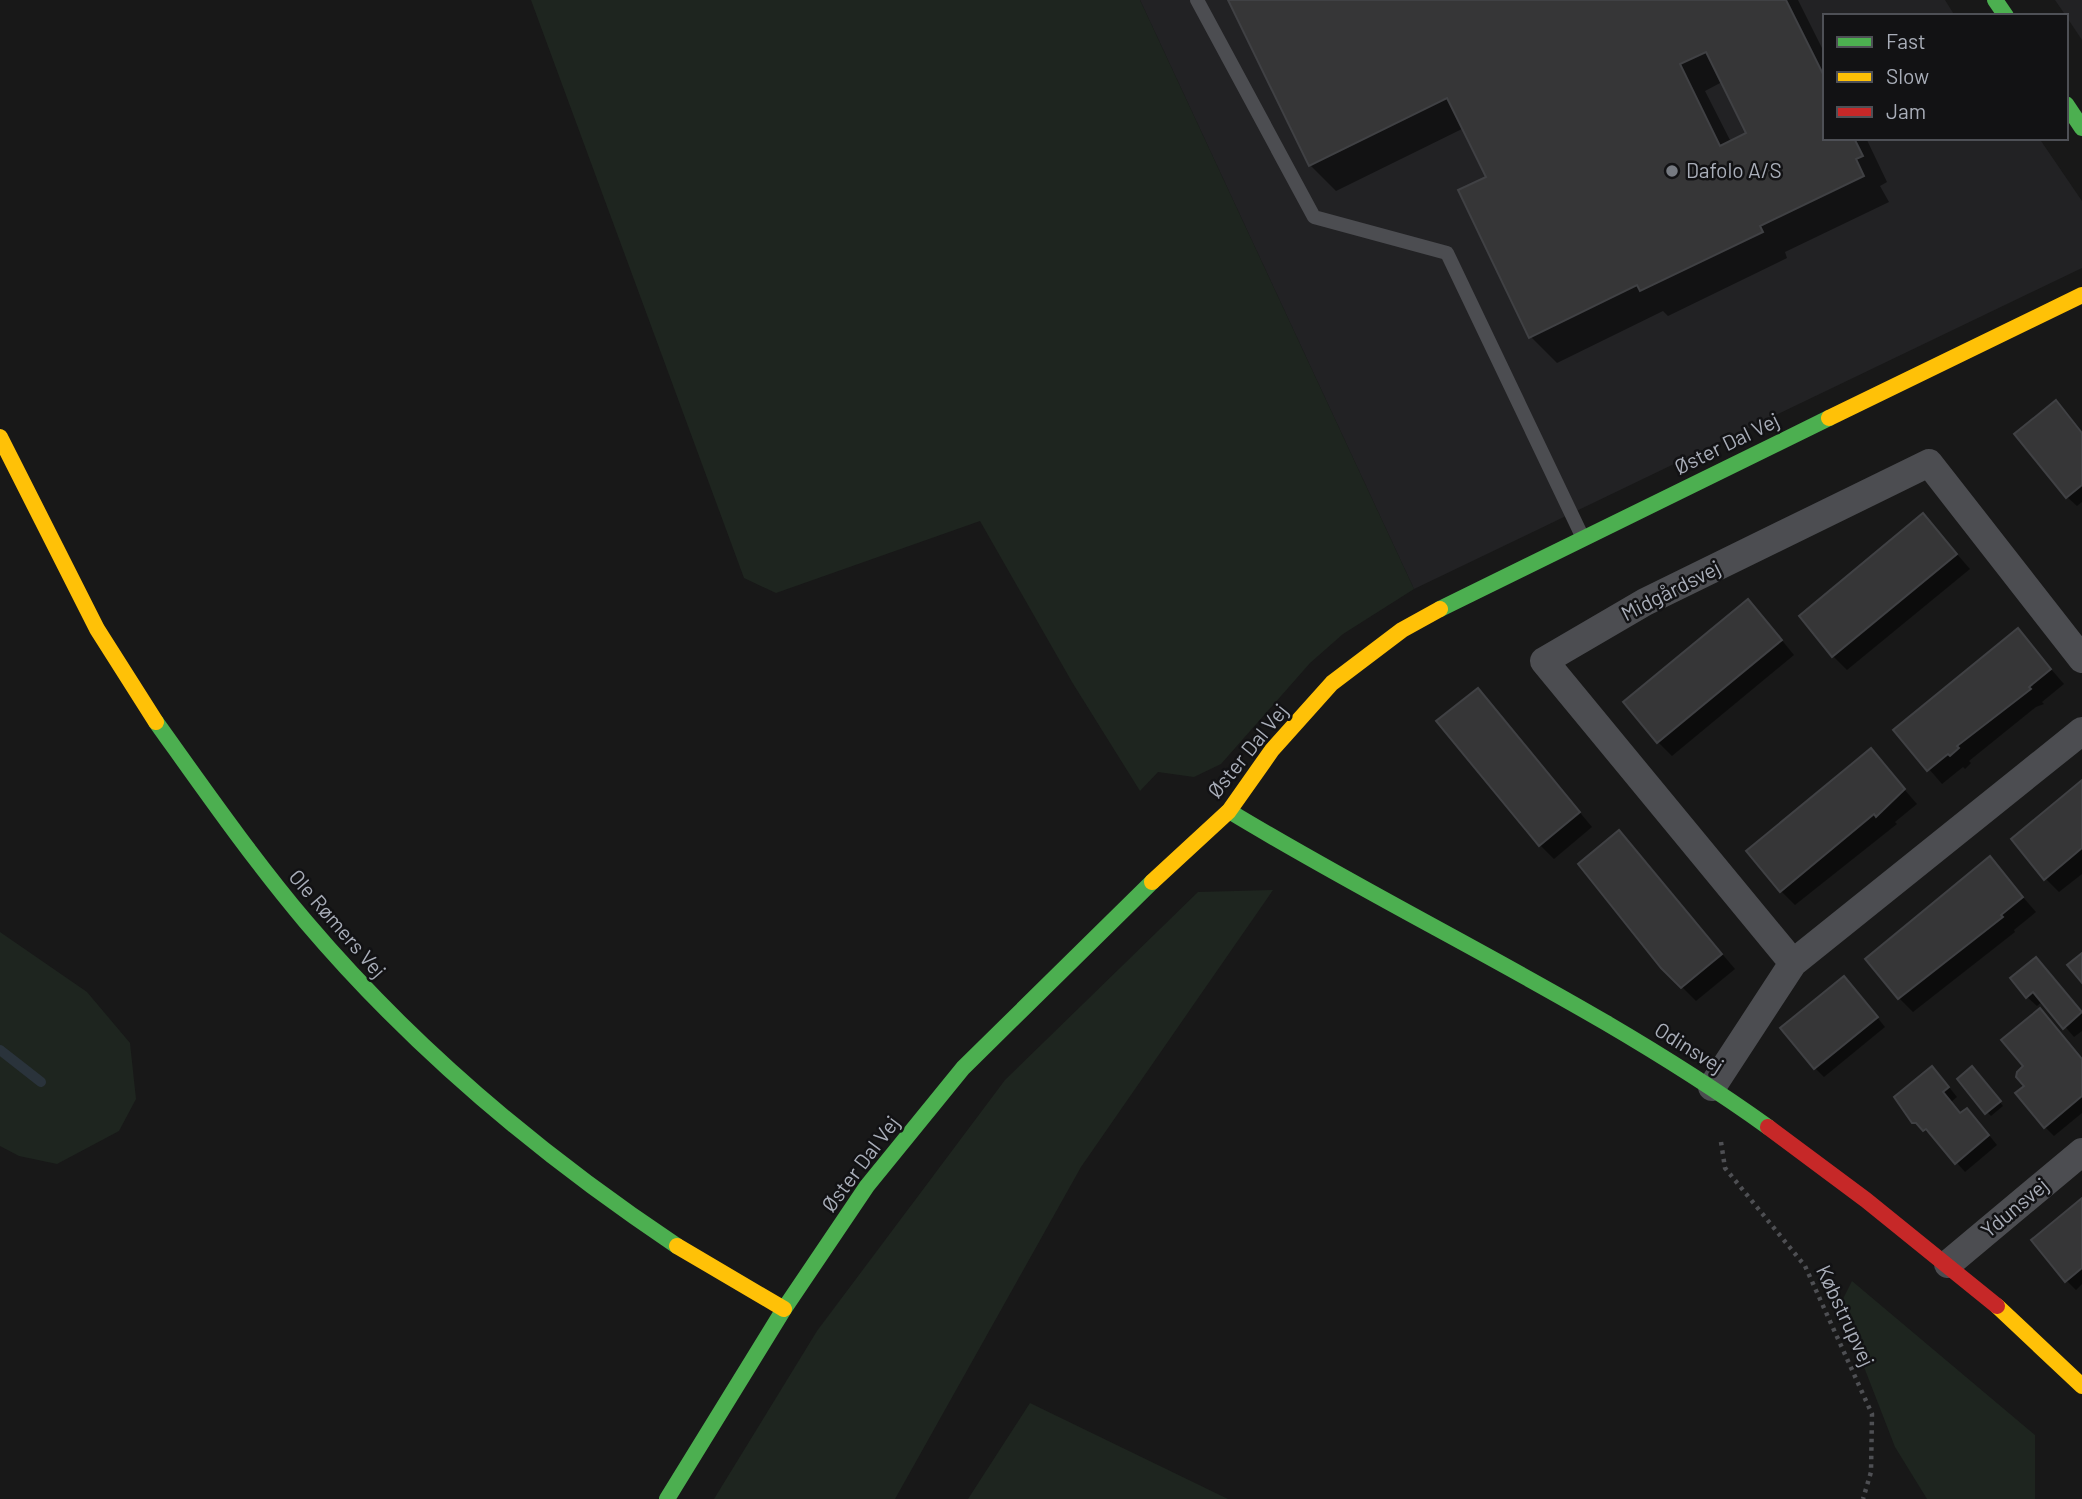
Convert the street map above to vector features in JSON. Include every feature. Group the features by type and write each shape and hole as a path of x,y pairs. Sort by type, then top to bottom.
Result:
{"street":[{"path":"2068,107 2082,128"},
{"name":"Øster Dal Vej","path":"667,1499 784,1309 867,1186 963,1068 1229,811 1272,750 1332,683 1402,630 1583,537 2082,295"},
{"name":"Ole Rømers Vej","path":"0,437 113,657 202,789 279,893 329,951 440,1066 573,1176 705,1267 784,1309"},
{"name":"Midgårdsvej","path":"1793,963 1544,661 1646,602 1929,463 2082,659"},
{"path":"1712,1087 1793,963 2082,730"},
{"name":"Odinsvej","path":"1229,811 1289,849 1619,1030 1712,1087 1848,1185 1948,1264 2040,1343 2082,1387"},
{"name":"Ydunsvej","path":"1948,1264 2082,1152"}],"lane":[{"path":"1196,0 1314,217 1447,253 1583,537"}],"path":[{"name":"Købstrupvej","path":"1721,1141 1725,1168 1805,1266 1872,1414 1871,1472 1863,1499"}],"shaded area":[{"path":"531,0 1140,0 1414,589 1343,634 1310,663 1221,764 1194,777 1158,772 1140,791 1072,682 980,521 776,593 744,578"},
{"path":"1140,0 1945,0 1954,14 1823,14 1823,140 2040,140 2082,201 2082,268 1414,589"},
{"path":"2055,0 2082,0 2082,40 2068,19 2068,14 2065,14"},
{"path":"1273,890 1081,1167 895,1499 714,1499 817,1331 1005,1080 1198,892"},
{"path":"0,932 87,992 130,1043 136,1099 119,1131 57,1164 19,1156 0,1146"},
{"path":"1852,1281 2035,1435 2035,1499 1927,1499 1895,1447 1840,1305"},
{"path":"1030,1403 1228,1499 968,1499"}],"building":[{"name":"Dafolo A/S","path":"1228,0 1786,0 1823,74 1823,140 1855,140 1863,156 1856,159 1864,176 1760,226 1763,232 1640,291 1637,285 1529,338 1458,190 1486,177 1447,98 1309,166","holes":["1706,52 1746,133 1720,146 1680,64"]},
{"path":"2056,400 2082,433 2082,485 2066,498 2014,434"},
{"path":"1923,513 1957,554 1832,657 1799,616"},
{"path":"1748,599 1782,640 1657,743 1623,702"},
{"path":"2018,628 2051,669 2029,687 2031,689 1957,746 1959,748 1950,756 1948,754 1927,771 1893,730"},
{"path":"1478,688 1580,812 1539,846 1436,721"},
{"path":"1871,748 1905,789 1876,817 1874,814 1780,892 1746,851"},
{"path":"2082,780 2082,848 2044,880 2011,839"},
{"path":"1619,830 1722,954 1681,988 1661,968 1578,864"},
{"path":"1990,856 2023,897 2001,915 2003,917 1898,999 1865,959"},
{"path":"2082,953 2082,983 2067,965"},
{"path":"2036,957 2082,1012 2063,1029 2033,992 2026,998 2010,978"},
{"path":"1844,976 1878,1017 1814,1069 1780,1028"},
{"path":"2040,1008 2082,1059 2082,1096 2044,1128 2015,1093 2024,1086 2016,1077 2023,1066 2001,1040"},
{"path":"1932,1066 1949,1087 1943,1092 1960,1113 1967,1108 1989,1135 1955,1164 1926,1129 1923,1131 1916,1123 1912,1123 1894,1097"},
{"path":"1972,1066 2001,1101 1985,1114 1957,1079"},
{"path":"2082,1198 2082,1268 2065,1282 2031,1240"}],"waterway":[{"path":"0,1050 41,1082"}],"traffic: fast":[{"path":"1995,0 2005,14"},
{"path":"2068,107 2082,128"},
{"path":"1440,609 1829,418"},
{"path":"156,722 286,898 390,1013 434,1056 527,1136 677,1246"},
{"path":"1229,811 1637,1041 1768,1127"},
{"path":"667,1499 784,1309 867,1186 963,1068 1152,882"}],"traffic: slow":[{"path":"1829,418 2082,295"},
{"path":"0,437 97,629 156,722"},
{"path":"1152,882 1229,811 1272,750 1332,683 1402,630 1440,609"},
{"path":"677,1246 784,1309"},
{"path":"1997,1306 2082,1386"}],"traffic: jam":[{"path":"1768,1127 1866,1200 1997,1306"}],"place":[{"name":"Dafolo A/S","path":"1672,171"}]}
